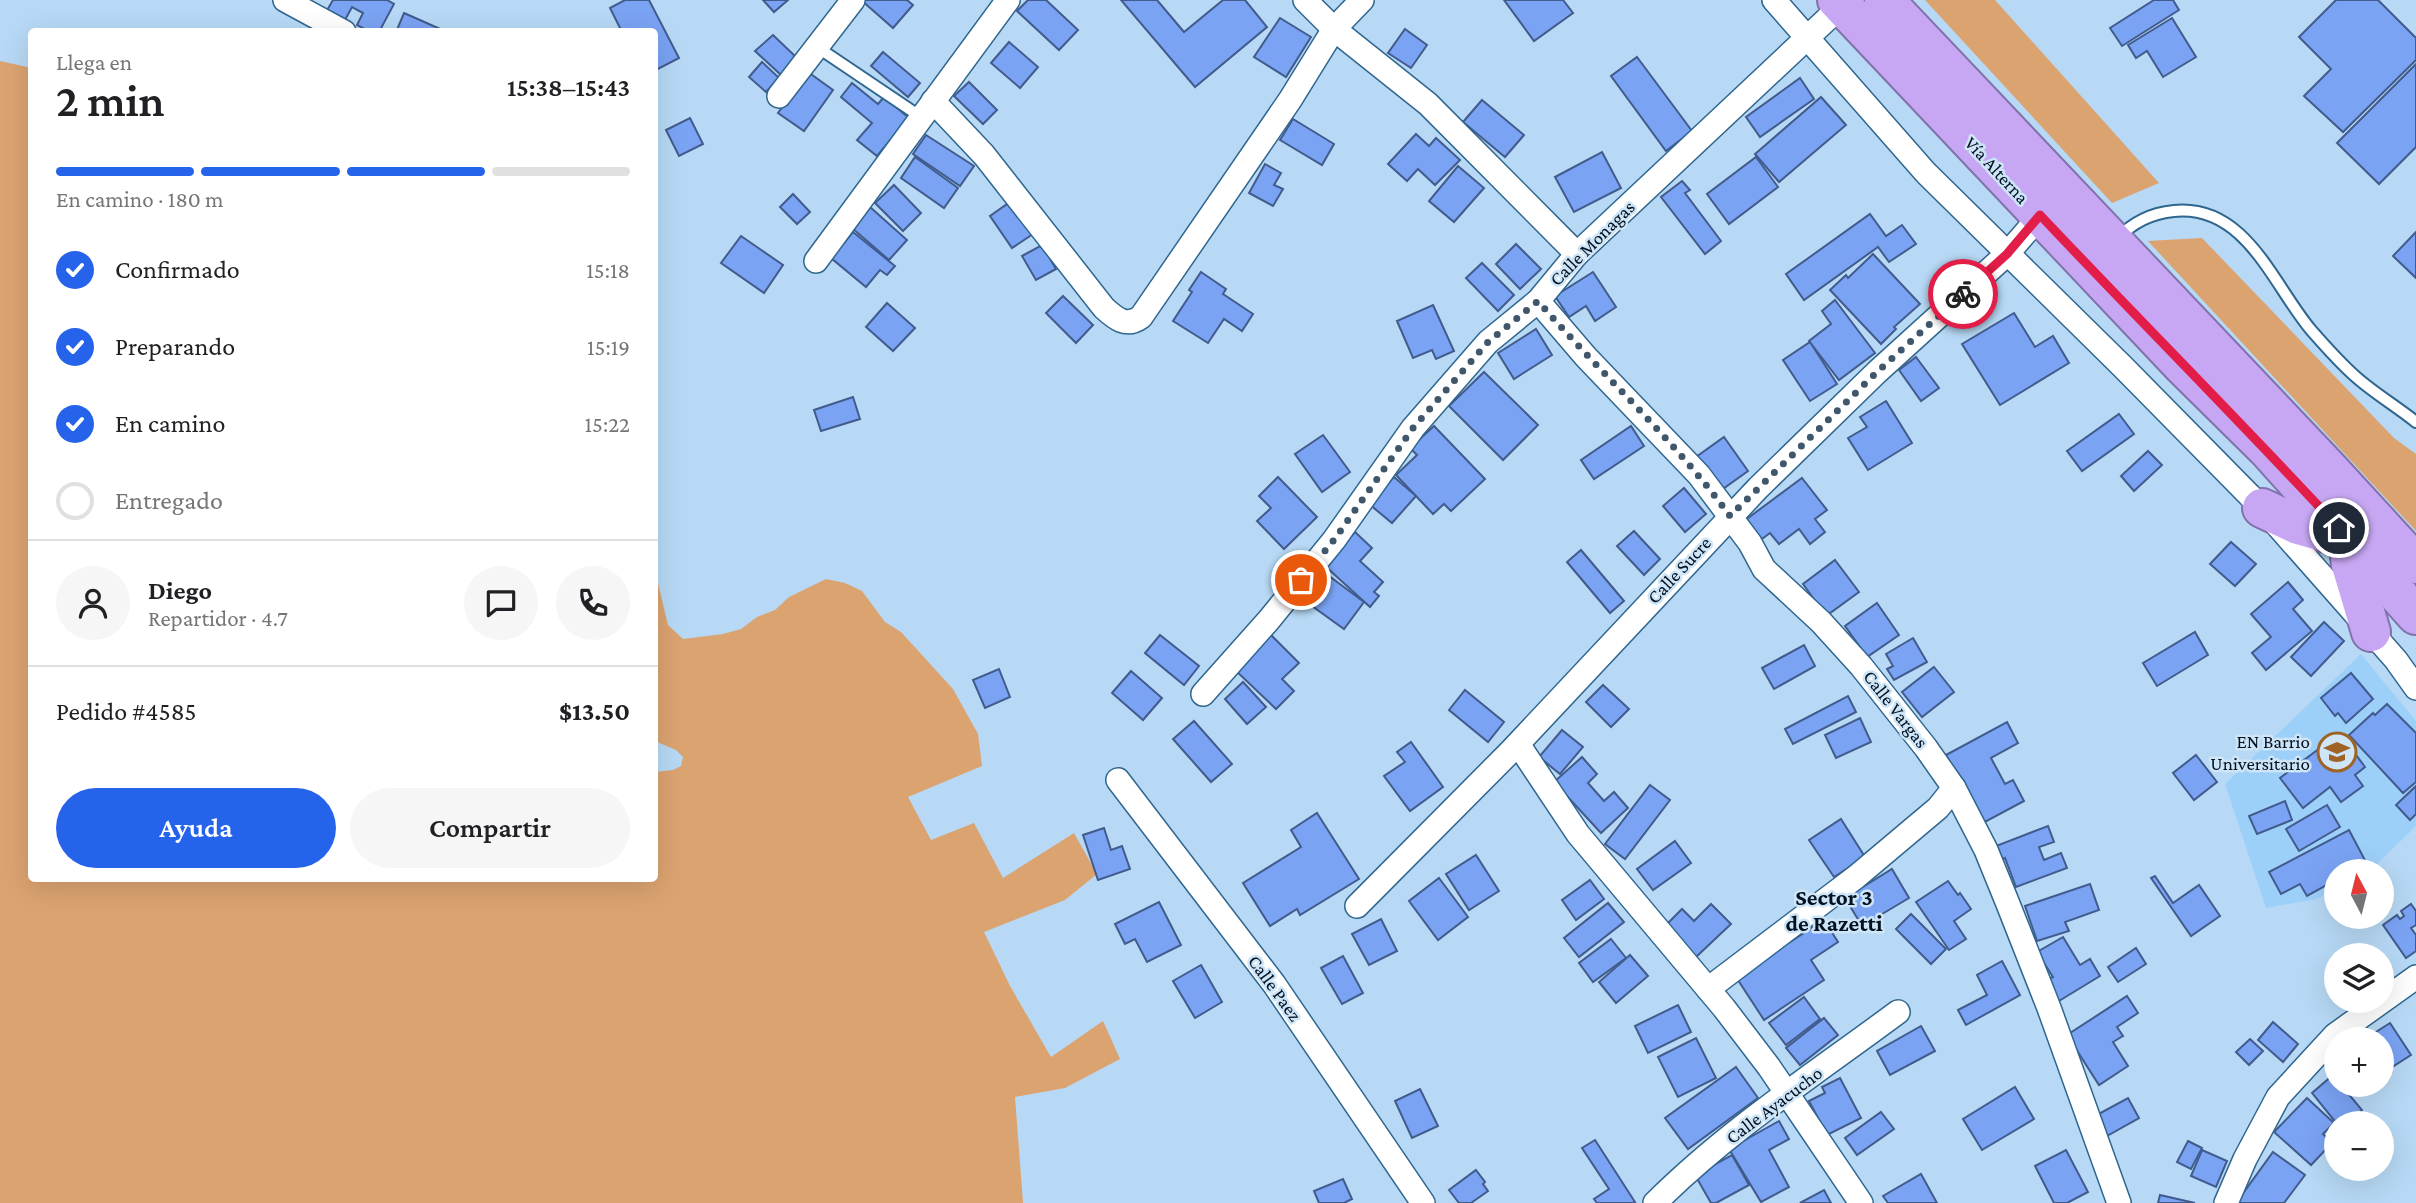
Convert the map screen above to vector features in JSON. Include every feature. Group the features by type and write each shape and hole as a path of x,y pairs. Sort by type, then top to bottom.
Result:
{"highway":[{"name":"Vía Alterna","path":"1885,0 2416,564"},
{"name":"Vía Alterna","path":"1839,3 2182,365 2267,450 2416,615"},
{"path":"2262,508 2298,525 2348,538 2351,565 2371,632"}],"street":[{"path":"285,0 337,28"},
{"path":"779,96 853,0"},
{"path":"816,261 1008,0"},
{"path":"1305,0 1334,29 1428,104 1577,254"},
{"path":"927,109 984,155 1104,308 1120,321 1132,323 1141,317 1274,123 1334,29 1362,0"},
{"path":"1774,0 1926,173 2262,508 2371,632 2416,688"},
{"name":"Calle Monagas","path":"1203,694 1268,621 1334,540 1413,428 1488,342 1538,301 1577,254 1807,38 1839,3"},
{"name":"Calle Sucre","path":"1357,906 1518,744 1730,516 1877,372 2007,254 2040,215"},
{"name":"Calle Vargas","path":"1538,301 1586,356 1699,475 1750,543 1764,569 1821,622 1861,666 1927,748 1954,788 1986,850 2008,904 2049,1008 2119,1203"},
{"path":"1518,744 1578,834 1708,989 1788,1094 1861,1203"},
{"name":"Calle Paez","path":"1118,780 1274,984 1423,1203"},
{"path":"1708,989 1856,877 1938,808 1954,788"},
{"path":"2226,1203 2277,1097 2335,1035 2415,981"},
{"name":"Calle Ayacucho","path":"1656,1203 1674,1184 1788,1094 1898,1013"}],"lane":[{"path":"817,47 927,109"},
{"path":"2114,242 2133,225 2157,214 2192,211 2218,218 2241,235 2268,268 2310,329 2356,377 2416,422"}],"shaded area":[{"path":"1925,0 1995,0 2159,183 2112,203"},
{"path":"0,61 28,67 28,882 658,882 658,772 681,766 683,757 676,750 658,742 658,583 668,625 683,639 741,629 757,617 775,610 789,597 826,579 845,583 862,591 885,622 901,632 953,689 978,734 982,766 908,797 931,840 974,823 1003,878 1074,833 1097,874 1065,900 984,932 1010,986 1051,1057 1103,1021 1120,1059 1065,1088 1015,1097 1023,1203 0,1203"},
{"path":"2202,238 2394,438 2416,454 2416,531 2148,241"},
{"name":"EN Barrio Universitario","path":"2361,654 2416,721 2416,826 2382,859 2324,859 2324,895 2317,899 2266,908 2225,784"}],"building":[{"path":"333,0 387,0 394,4 381,28 363,28 357,25 363,13 352,7 345,20 326,12"},
{"path":"625,0 649,0 679,58 658,69 658,28 620,28 610,8"},
{"path":"763,0 788,0 774,12"},
{"path":"861,0 907,0 913,5 893,28"},
{"path":"1028,0 1046,0 1078,30 1059,50 1017,11"},
{"path":"1121,0 1157,0 1184,32 1223,0 1245,0 1267,27 1195,87"},
{"path":"1504,0 1563,0 1573,13 1534,41"},
{"path":"2154,0 2173,0 2179,10 2122,46 2110,28"},
{"path":"2336,0 2378,0 2416,38 2416,60 2343,132 2304,96 2331,69 2299,37"},
{"path":"404,13 438,28 398,28"},
{"path":"1280,18 1311,37 1286,77 1254,57"},
{"path":"2172,18 2196,57 2163,77 2147,51 2136,58 2128,45"},
{"path":"1405,29 1427,45 1411,68 1388,53"},
{"path":"773,35 797,58 781,75 755,51"},
{"path":"1009,42 1038,67 1020,88 991,63"},
{"path":"883,52 920,83 908,97 871,66"},
{"path":"1637,57 1692,131 1666,151 1611,76"},
{"path":"762,62 779,78 766,92 749,77"},
{"path":"2416,64 2416,147 2379,184 2337,143"},
{"path":"808,72 833,90 804,131 778,113"},
{"path":"1800,78 1814,99 1760,137 1746,117"},
{"path":"969,82 997,110 983,124 954,96"},
{"path":"852,83 878,104 884,97 909,118 877,156 857,140 872,123 841,97"},
{"path":"1821,97 1846,125 1779,182 1755,154"},
{"path":"1482,100 1524,135 1505,157 1463,122"},
{"path":"690,118 703,144 679,156 666,130"},
{"path":"1293,119 1334,144 1322,165 1280,140"},
{"path":"1416,134 1429,146 1436,138 1460,160 1435,185 1418,169 1407,181 1388,164"},
{"path":"926,135 974,166 960,186 913,154"},
{"path":"1602,152 1621,188 1574,212 1555,177"},
{"path":"915,157 958,188 944,208 901,178"},
{"path":"1756,157 1778,187 1729,224 1707,194"},
{"path":"1265,164 1281,173 1274,185 1283,189 1273,206 1249,193"},
{"path":"1458,166 1484,188 1454,222 1429,201"},
{"path":"1682,181 1690,190 1685,193 1721,241 1705,254 1661,197"},
{"path":"894,185 921,213 903,231 875,203"},
{"path":"793,194 810,212 797,224 780,207"},
{"path":"1010,202 1033,234 1012,248 990,216"},
{"path":"870,207 907,240 889,260 852,228"},
{"path":"1870,214 1886,236 1902,225 1916,244 1889,262 1878,247 1804,300 1786,274"},
{"path":"853,232 895,266 887,275 880,270 866,287 831,258"},
{"path":"2416,232 2416,278 2393,256"},
{"path":"741,236 783,265 764,293 721,263"},
{"path":"1516,244 1541,269 1520,289 1496,264"},
{"path":"1042,245 1056,269 1036,280 1022,256"},
{"path":"1873,254 1920,304 1894,327 1896,329 1881,344 1830,290 1846,275 1848,278"},
{"path":"1482,263 1514,295 1498,311 1466,278"},
{"path":"1201,272 1226,289 1223,294 1253,314 1242,331 1224,319 1208,343 1173,321 1192,292 1189,290"},
{"path":"1593,272 1616,307 1595,321 1586,306 1569,317 1555,296"},
{"path":"1063,296 1093,325 1076,343 1046,313"},
{"path":"1835,300 1875,353 1839,380 1809,341 1831,324 1822,311"},
{"path":"887,303 915,328 893,351 866,327"},
{"path":"1433,305 1454,351 1436,359 1432,350 1413,358 1397,321"},
{"path":"2014,313 2035,347 2053,336 2069,363 2000,405 1962,344"},
{"path":"1536,329 1552,355 1514,379 1498,353"},
{"path":"1810,342 1837,384 1810,401 1783,360"},
{"path":"1916,357 1939,388 1921,401 1899,370"},
{"path":"1484,372 1538,425 1503,460 1449,406"},
{"path":"853,397 860,419 821,431 814,410"},
{"path":"1886,401 1912,443 1868,470 1848,438 1867,427 1860,417"},
{"path":"2119,414 2134,434 2082,471 2067,451"},
{"path":"1434,426 1485,479 1451,511 1444,504 1433,514 1396,475 1417,455 1410,448"},
{"path":"1631,426 1644,446 1594,479 1581,460"},
{"path":"1323,435 1350,472 1322,492 1295,454"},
{"path":"1724,437 1748,471 1720,491 1696,457"},
{"path":"2148,451 2162,465 2134,491 2121,476"},
{"path":"1278,477 1317,517 1284,549 1257,521 1271,508 1259,496"},
{"path":"1394,477 1416,496 1392,523 1369,504"},
{"path":"1802,478 1827,510 1815,519 1825,532 1810,544 1799,529 1779,544 1770,533 1759,541 1744,521"},
{"path":"1684,488 1706,514 1685,532 1663,506"},
{"path":"1634,531 1660,559 1644,575 1617,546"},
{"path":"1355,532 1372,548 1360,561 1383,582 1374,592 1379,596 1370,607 1325,566"},
{"path":"2231,542 2256,564 2235,586 2210,564"},
{"path":"1581,550 1624,601 1610,613 1567,562"},
{"path":"1835,560 1859,592 1826,616 1803,584"},
{"path":"1321,570 1364,602 1344,629 1301,598"},
{"path":"2288,582 2303,600 2293,609 2312,631 2266,670 2252,653 2271,637 2251,614"},
{"path":"1877,603 1899,635 1867,657 1845,626"},
{"path":"2324,622 2344,641 2311,676 2291,657"},
{"path":"1268,632 1299,663 1282,679 1294,691 1276,709 1233,668"},
{"path":"2195,632 2208,655 2157,686 2143,663"},
{"path":"1160,635 1199,666 1184,685 1145,653"},
{"path":"1913,638 1927,662 1894,680 1887,669 1893,666 1886,654"},
{"path":"1804,645 1815,666 1774,689 1762,668"},
{"path":"1934,667 1954,692 1922,717 1902,692"},
{"path":"999,669 1010,697 985,708 973,680"},
{"path":"1131,671 1162,698 1143,720 1112,693"},
{"path":"2351,673 2373,699 2346,723 2338,713 2335,716 2321,698"},
{"path":"1243,682 1266,707 1247,724 1225,699"},
{"path":"1603,685 1629,709 1611,727 1586,702"},
{"path":"1465,690 1504,722 1488,742 1449,710"},
{"path":"1848,696 1856,712 1793,744 1785,729"},
{"path":"2387,704 2416,733 2416,782 2403,793 2349,735"},
{"path":"1860,718 1871,742 1836,758 1825,735"},
{"path":"1194,721 1232,764 1211,782 1173,739"},
{"path":"2007,722 2018,743 1991,758 2005,784 2013,780 2024,801 1983,823 1946,755"},
{"path":"1562,730 1583,747 1560,774 1539,757"},
{"path":"2340,733 2365,767 2355,775 2363,786 2341,802 2330,787 2303,808 2280,778"},
{"path":"1411,742 1443,787 1410,811 1384,776 1405,762 1397,752"},
{"path":"2196,755 2217,782 2194,800 2173,773"},
{"path":"1582,757 1597,774 1588,783 1604,801 1614,792 1628,808 1601,833 1554,782"},
{"path":"1650,785 1670,800 1625,859 1605,844"},
{"path":"2416,786 2416,814 2410,820 2396,805"},
{"path":"2285,801 2292,820 2257,834 2249,816"},
{"path":"2327,805 2340,827 2299,851 2286,829"},
{"path":"1317,813 1359,879 1300,915 1297,909 1270,926 1243,883 1301,847 1291,830"},
{"path":"1841,819 1865,857 1834,877 1809,840"},
{"path":"2048,826 2054,842 2039,847 2044,860 2061,853 2067,868 2016,887 2005,858 2001,860 1996,846"},
{"path":"1104,828 1111,850 1122,846 1130,869 1098,880 1083,835"},
{"path":"2349,830 2364,859 2324,859 2324,887 2307,896 2300,884 2281,894 2269,872"},
{"path":"1675,841 1691,863 1653,890 1637,869"},
{"path":"1476,855 1499,891 1469,910 1446,874"},
{"path":"1892,869 1909,898 1862,926 1845,898"},
{"path":"2155,876 2173,903 2199,885 2220,916 2191,936 2151,878"},
{"path":"1439,878 1468,917 1438,940 1409,901"},
{"path":"1590,880 1604,899 1576,920 1562,900"},
{"path":"1948,881 1971,909 1954,921 1966,939 1949,950 1916,902"},
{"path":"2090,884 2099,910 2065,922 2069,931 2037,941 2025,906"},
{"path":"1159,902 1181,945 1147,962 1135,939 1125,944 1115,924"},
{"path":"1608,903 1624,922 1579,957 1564,938"},
{"path":"1711,904 1731,924 1696,957 1665,926 1682,909 1694,921"},
{"path":"2411,904 2416,911 2416,925 2411,928 2416,935 2416,951 2406,958 2386,929 2394,929 2394,917 2397,915 2400,919 2404,916 2401,911"},
{"path":"1911,914 1946,949 1931,964 1896,929"},
{"path":"1381,919 1397,951 1369,965 1352,934"},
{"path":"1824,920 1838,942 1811,960 1824,980 1764,1020 1736,977"},
{"path":"2063,937 2080,965 2090,959 2100,976 2059,1001 2046,980 2053,977 2037,952"},
{"path":"1611,939 1626,958 1593,982 1579,963"},
{"path":"2136,948 2146,964 2118,982 2108,967"},
{"path":"1630,955 1648,976 1616,1003 1599,982"},
{"path":"1343,956 1363,993 1342,1004 1321,968"},
{"path":"2002,961 2020,995 1966,1025 1958,1010 1987,995 1977,975"},
{"path":"1201,965 1222,1002 1195,1018 1173,981"},
{"path":"2127,996 2138,1013 2117,1027 2123,1036 2113,1042 2128,1066 2099,1085 2067,1035"},
{"path":"1804,997 1820,1019 1786,1045 1769,1023"},
{"path":"1678,1005 1691,1032 1648,1053 1635,1026"},
{"path":"1824,1018 1838,1035 1800,1065 1786,1048"},
{"path":"2273,1022 2298,1044 2283,1062 2258,1040"},
{"path":"1921,1026 1935,1051 1890,1075 1877,1051"},
{"path":"2394,1029 2411,1055 2394,1066"},
{"path":"1696,1038 1716,1078 1678,1097 1658,1057"},
{"path":"2250,1039 2263,1051 2249,1065 2236,1052"},
{"path":"1736,1067 1758,1098 1688,1149 1665,1118"},
{"path":"1840,1078 1861,1118 1827,1135 1809,1101 1825,1093 1822,1087"},
{"path":"2324,1083 2324,1097 2351,1097 2362,1110 2327,1111 2312,1093"},
{"path":"2015,1087 2034,1119 1982,1150 1963,1119"},
{"path":"1420,1089 1438,1126 1412,1138 1395,1101"},
{"path":"2128,1098 2139,1118 2107,1136 2095,1116"},
{"path":"2307,1098 2324,1114 2324,1151 2311,1165 2274,1132"},
{"path":"1881,1112 1894,1129 1857,1155 1845,1138"},
{"path":"1779,1121 1789,1139 1769,1150 1789,1187 1761,1202 1729,1149"},
{"path":"1595,1140 1635,1202 1597,1203 1594,1199 1609,1189 1582,1148"},
{"path":"2188,1141 2202,1148 2191,1169 2177,1162"},
{"path":"2066,1150 2088,1192 2067,1203 2054,1203 2035,1166"},
{"path":"2202,1150 2227,1161 2216,1187 2191,1176"},
{"path":"2273,1152 2305,1175 2284,1203 2236,1203"},
{"path":"1732,1155 1749,1185 1716,1203 1711,1203 1695,1175"},
{"path":"1476,1170 1488,1191 1471,1203 1459,1203 1449,1190"},
{"path":"1921,1174 1937,1203 1888,1203 1883,1196"},
{"path":"1343,1179 1352,1199 1344,1203 1319,1203 1314,1191"},
{"path":"1824,1190 1831,1203 1800,1203"},
{"path":"2160,1195 2195,1203 2158,1203"}],"way so far":[{"path":"1301,580 1334,540 1413,428 1488,342 1538,301 1586,356 1699,475 1730,516 1877,372 1963,294"}],"place":[{"name":"EN Barrio Universitario","path":"2337,752"}],"district":[{"name":"Sector 3 de Razetti","path":"1834,910"}],"route":[{"path":"1963,294 2007,254 2040,215 2339,528"}]}
